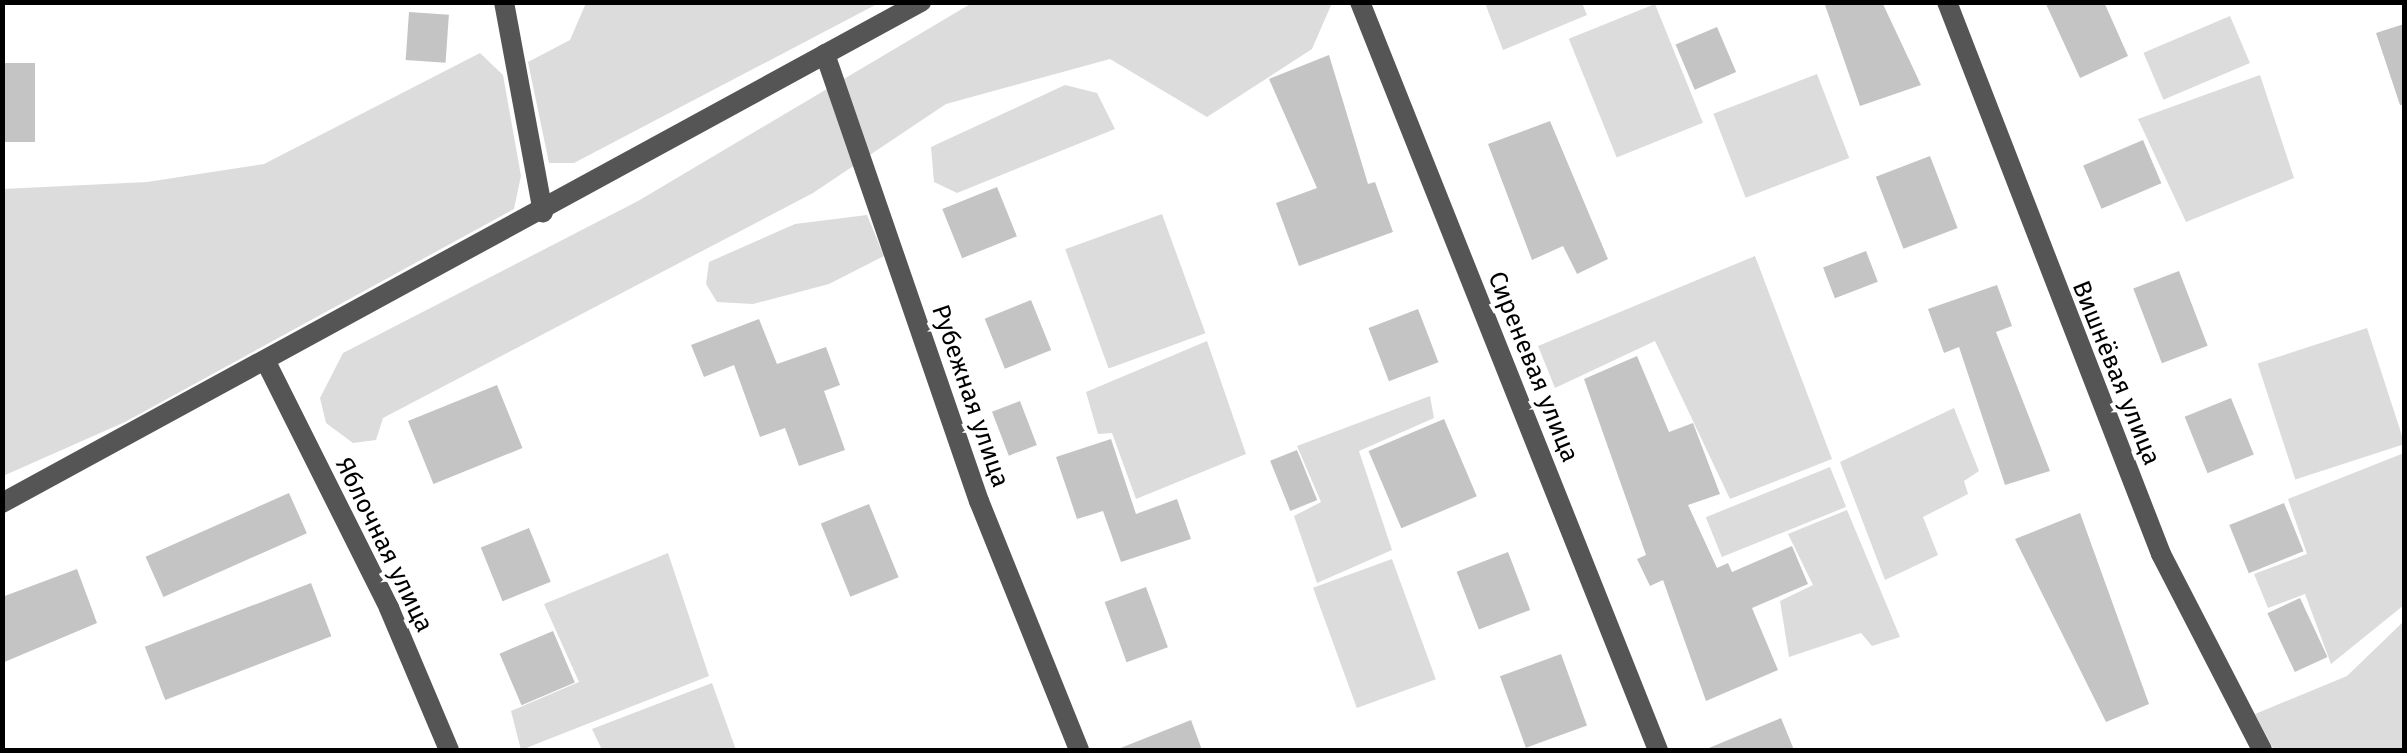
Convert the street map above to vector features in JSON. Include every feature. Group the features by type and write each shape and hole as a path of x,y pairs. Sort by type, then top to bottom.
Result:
{"street":[{"path":"504,2 542,212"},
{"path":"2,502 267,364 921,2"},
{"name":"Сиреневая улица","path":"1360,2 1658,750"},
{"name":"Вишнёвая улица","path":"1947,2 2161,554 2262,750"},
{"name":"Рубежная улица","path":"824,54 979,500 1080,750"},
{"name":"Яблочная улица","path":"267,364 389,608 449,750"}],"shaded area":[{"path":"586,2 879,3 574,163 549,163 528,62 570,40"},
{"path":"972,3 1332,3 1312,49 1207,117 1110,59 946,104 813,193 383,418 376,440 353,443 326,423 320,398 343,353 638,201"},
{"path":"1485,3 1582,3 1587,15 1503,50"},
{"path":"1655,4 1703,123 1617,158 1569,39"},
{"path":"2230,16 2250,63 2163,100 2143,53"},
{"path":"480,53 503,75 521,176 514,209 125,422 3,476 3,189 147,182 264,164"},
{"path":"1817,74 1849,158 1746,198 1713,114"},
{"path":"2260,75 2294,178 2186,222 2138,119"},
{"path":"1065,85 1097,93 1115,129 957,193 934,182 931,147"},
{"path":"1162,214 1205,333 1109,369 1065,249"},
{"path":"867,215 884,256 829,284 753,304 717,302 706,284 709,262 795,224"},
{"path":"1755,256 1832,459 1730,499 1655,341 1555,388 1538,346"},
{"path":"2367,328 2404,444 2295,480 2258,364"},
{"path":"1207,341 1246,454 1136,499 1112,433 1098,434 1086,392"},
{"path":"1430,396 1434,418 1359,451 1392,550 1317,583 1294,516 1321,502 1297,446"},
{"path":"1954,408 1979,471 1964,481 1968,494 1923,517 1938,555 1885,580 1840,462"},
{"path":"2404,453 2404,605 2331,664 2305,594 2268,608 2254,574 2307,554 2288,499"},
{"path":"1830,467 1846,507 1722,557 1706,517"},
{"path":"1847,510 1900,637 1872,646 1861,633 1789,657 1780,601 1813,585 1788,534"},
{"path":"668,553 709,676 521,750 511,711 579,682 544,604"},
{"path":"1392,559 1436,679 1357,708 1313,588"},
{"path":"2404,621 2404,750 2274,750 2255,714 2347,676"},
{"path":"712,683 736,750 602,750 592,729"}],"building":[{"path":"1824,2 1882,2 1921,85 1860,106"},
{"path":"2045,2 2104,2 2128,56 2080,78"},
{"path":"409,12 449,15 446,63 406,60"},
{"path":"2404,24 2404,105 2400,105 2376,33"},
{"path":"1717,27 1736,72 1695,90 1676,45"},
{"path":"1329,55 1368,184 1375,182 1393,232 1299,266 1276,203 1317,188 1269,79"},
{"path":"2,63 35,63 35,142 2,142"},
{"path":"1550,121 1608,259 1577,274 1563,246 1532,260 1488,144"},
{"path":"2143,140 2161,183 2102,209 2083,165"},
{"path":"1930,156 1958,228 1903,249 1876,177"},
{"path":"997,187 1017,236 962,258 942,209"},
{"path":"1866,251 1878,282 1835,298 1823,267"},
{"path":"2179,271 2208,346 2162,363 2133,289"},
{"path":"1997,285 2012,326 1996,332 2050,471 2005,485 1959,347 1944,353 1928,309"},
{"path":"1031,300 1051,350 1005,369 985,319"},
{"path":"1418,309 1438,362 1389,381 1369,328"},
{"path":"759,319 777,364 826,347 840,385 824,391 845,450 799,466 785,428 760,437 734,365 704,377 691,345"},
{"path":"1637,356 1669,432 1693,423 1720,494 1688,505 1717,568 1728,563 1732,572 1792,546 1808,584 1752,608 1778,670 1706,701 1663,580 1650,586 1637,559 1646,555 1584,379"},
{"path":"497,385 522,448 433,484 408,421"},
{"path":"2231,398 2254,455 2207,473 2185,417"},
{"path":"1020,401 1037,445 1009,456 992,412"},
{"path":"1444,419 1477,496 1401,528 1369,451"},
{"path":"1111,439 1136,514 1177,499 1191,539 1121,562 1103,511 1077,519 1056,457"},
{"path":"1297,450 1317,500 1290,511 1270,461"},
{"path":"289,493 307,533 163,597 146,557"},
{"path":"2284,503 2303,551 2249,573 2229,525"},
{"path":"869,504 899,577 850,597 821,523"},
{"path":"2080,513 2149,704 2106,722 2015,539"},
{"path":"529,528 551,582 503,601 481,547"},
{"path":"1508,552 1530,610 1479,630 1457,572"},
{"path":"77,569 97,623 2,663 2,597"},
{"path":"311,583 331,636 165,700 145,647"},
{"path":"1146,587 1168,647 1127,662 1105,602"},
{"path":"2300,598 2327,657 2295,672 2267,613"},
{"path":"553,631 575,683 521,705 500,654"},
{"path":"1561,654 1587,725 1526,748 1500,676"},
{"path":"1781,718 1794,750 1704,750"},
{"path":"1191,720 1202,750 1118,750 1118,749"}]}
